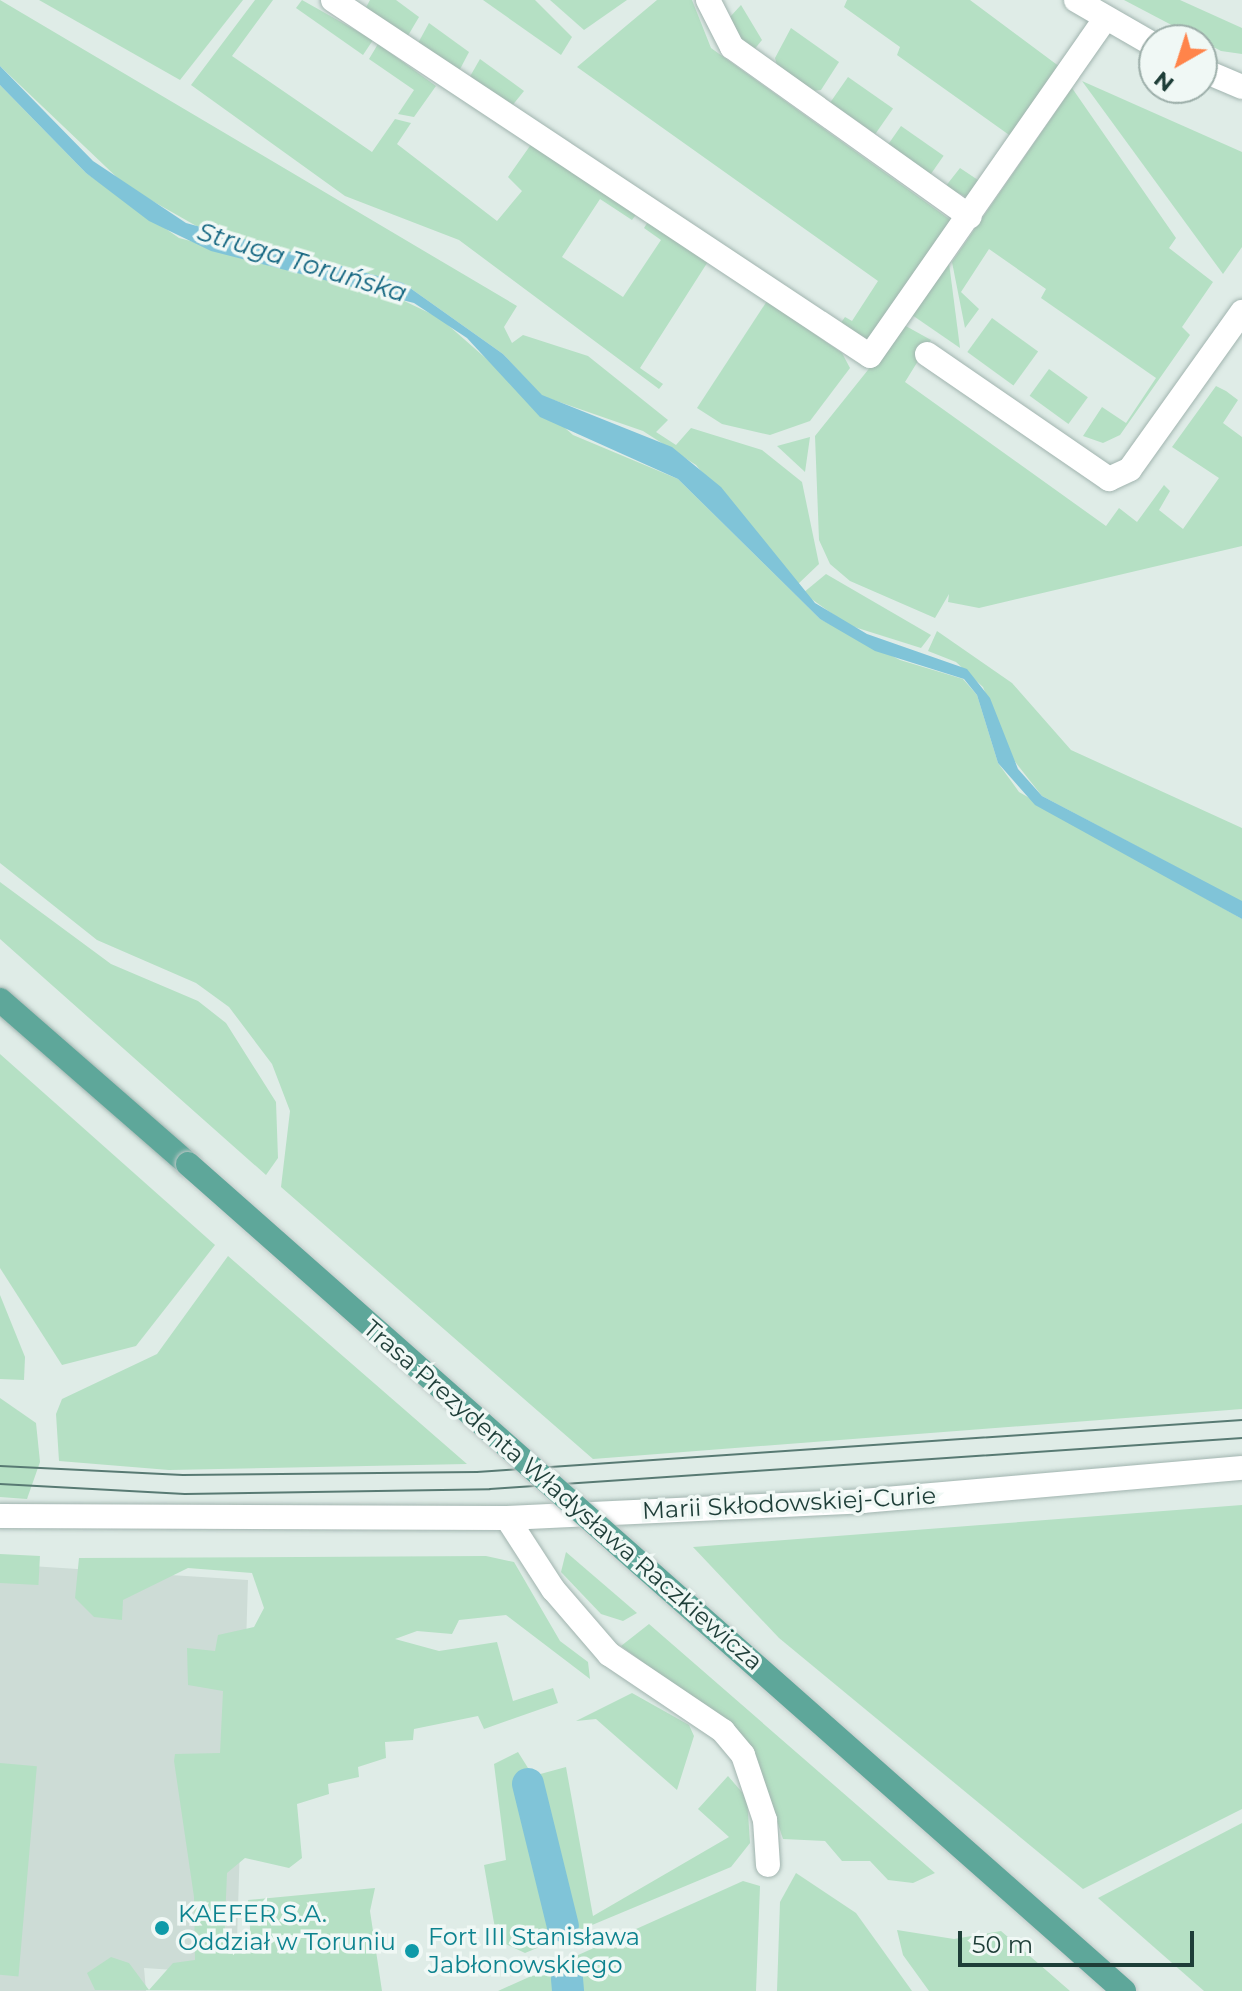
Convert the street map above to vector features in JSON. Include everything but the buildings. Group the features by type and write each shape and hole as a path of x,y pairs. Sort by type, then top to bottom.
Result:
{"main road":[{"name":"Trasa Prezydenta Władysława Raczkiewicza","path":"0,1000 1124,1991"}],"street":[{"path":"333,0 870,356 970,217 1105,19"},
{"path":"708,0 732,47 970,217"},
{"path":"1076,0 1138,37"},
{"path":"1218,77 1242,87"},
{"path":"927,354 1098,474 1120,478 1242,312"},
{"name":"Marii Skłodowskiej-Curie","path":"0,1516 507,1518 863,1501 1242,1468"},
{"path":"507,1518 553,1589 609,1654 723,1731 743,1755 765,1820 768,1865"}],"shaded area":[{"path":"0,1564 248,1580 236,1974 144,1968 146,1991 0,1991"}],"green space":[{"path":"0,0 517,306 504,327 512,343 523,335 588,356 668,420 656,432 676,445 691,428 762,450 802,482 819,564 797,585 696,465 643,431 542,396 503,354 403,283 214,236 126,186 0,66"},
{"path":"39,0 243,0 180,80"},
{"path":"255,0 273,0 232,56 372,152 395,119 411,123 397,144 497,221 522,191 508,177 532,143 638,212 632,220 600,199 562,257 623,297 661,240 644,228 649,220 709,260 640,368 663,384 659,389 459,240 345,196 191,85"},
{"path":"302,0 373,40 363,55 296,8"},
{"path":"370,0 396,0 419,17 406,39 364,11"},
{"path":"483,0 535,0 572,37 561,55"},
{"path":"550,0 627,0 584,30"},
{"path":"657,0 692,0 711,48 952,221 868,340 840,324 845,317 852,321 878,281 577,67"},
{"path":"847,0 970,0 1060,67 971,199 945,187 960,168 981,182 1012,137 897,55 900,47 844,7"},
{"path":"1124,0 1180,0 1242,28 1242,54 1218,49 1218,24 1170,24"},
{"path":"741,5 762,40 753,51 732,35 730,17"},
{"path":"429,23 469,52 458,73 417,45"},
{"path":"791,28 839,62 821,90 811,91 778,69 775,58"},
{"path":"378,44 436,86 414,117 398,114 414,90 369,59"},
{"path":"480,59 524,91 511,107 468,80"},
{"path":"848,77 893,109 875,134 830,102"},
{"path":"1082,81 1242,152 1242,247 1223,274"},
{"path":"0,85 86,173 179,238 381,290 440,318 573,435 678,479 820,619 900,660 963,679 977,695 998,763 1019,792 1242,919 1242,1409 593,1459 281,1187 290,1111 272,1064 229,1007 196,983 97,940 0,863"},
{"path":"1072,88 1176,238 1169,248 1213,282 1182,327 1190,335 1120,435 1103,443 1083,436 1102,407 1126,423 1156,378 1041,298 1046,289 989,249 961,292 979,309 965,328 952,262"},
{"path":"901,126 944,156 930,175 887,146"},
{"path":"949,263 960,348 912,315"},
{"path":"767,301 842,353 850,368 810,421 770,435 722,424 697,408"},
{"path":"992,318 1038,352 1013,385 967,352"},
{"path":"904,325 931,340 905,382 1106,526 1119,508 1137,522 1164,485 1170,491 1159,510 1183,529 1219,478 1172,447 1216,386 1226,391 1238,400 1223,423 1242,437 1242,546 979,608 948,602 949,594 935,618 850,581 830,564 819,540 815,436"},
{"path":"1049,369 1088,397 1068,424 1030,396"},
{"path":"810,437 805,472 777,446"},
{"path":"826,574 931,635 921,648 848,625 803,593"},
{"path":"937,631 1012,683 1071,750 1242,828 1242,902 1042,796 1009,754 983,687 956,662 928,651"},
{"path":"0,882 111,964 198,1001 226,1023 276,1102 278,1158 266,1175 0,939"},
{"path":"0,1054 215,1245 136,1346 62,1365 0,1268"},
{"path":"228,1256 467,1464 169,1470 59,1461 56,1414 62,1399 157,1354"},
{"path":"0,1295 25,1357 24,1380 0,1379"},
{"path":"0,1398 36,1423 40,1462 27,1499 0,1497"},
{"path":"1242,1505 1242,1809 1083,1889 779,1638 693,1547"},
{"path":"566,1552 637,1613 623,1621 601,1614 561,1572"},
{"path":"0,1554 40,1556 38,1585 0,1583"},
{"path":"486,1556 514,1562 560,1641 588,1662 590,1679 506,1615 459,1620 452,1634 417,1631 395,1639 439,1651 497,1642 513,1701 553,1688 558,1703 484,1729 478,1716 414,1729 413,1740 385,1742 386,1758 358,1767 359,1777 328,1784 329,1794 297,1804 302,1858 289,1868 245,1858 227,1873 224,1946 251,1943 248,1900 375,1888 370,1911 382,1991 95,1990 87,1973 111,1957 129,1963 149,1990 173,1963 195,1960 194,1897 174,1761 175,1754 220,1753 223,1691 188,1685 187,1648 215,1651 218,1635 254,1627 264,1608 252,1573 188,1568 123,1600 122,1620 94,1617 75,1598 79,1558"},
{"path":"649,1624 935,1873 913,1883 888,1880 870,1861 842,1861 825,1841 783,1839 757,1760 729,1726 621,1646"},
{"path":"632,1693 689,1725 694,1736 677,1790 596,1719 576,1721"},
{"path":"518,1752 533,1776 566,1767 593,1916 729,1837 698,1809 728,1776 747,1798 750,1843 731,1867 525,1953 497,1940 484,1865 506,1860 494,1764"},
{"path":"0,1763 37,1766 18,1976 0,1975"},
{"path":"1242,1823 1242,1991 1204,1991 1098,1898"},
{"path":"796,1873 856,1913 912,1991 777,1991 780,1902"},
{"path":"743,1881 760,1886 756,1991 498,1991"},
{"path":"897,1930 954,1939 1001,1931 1070,1991 929,1991 903,1955"}],"water":[{"name":"Struga Toruńska","path":"0,66 93,161 186,223 403,283 503,354 542,395 672,447 721,487 815,603 867,634 967,669 990,698 1018,769 1042,796 1242,901 1242,919 1035,805 998,763 977,695 964,679 875,651 820,619 678,479 540,417 467,338 414,303 211,251 149,221 86,173 0,85"}],"waterway":[{"path":"528,1784 563,1926"},
{"path":"567,1979 568,1991"}],"tram line":[{"path":"0,1466 183,1475 477,1472 1242,1420"},
{"path":"0,1484 185,1494 490,1489 1242,1438"}],"place":[{"name":"KAEFER S.A. Oddział w Toruniu","path":"162,1928"},
{"name":"Fort III Stanisława Jabłonowskiego","path":"412,1951"}]}
